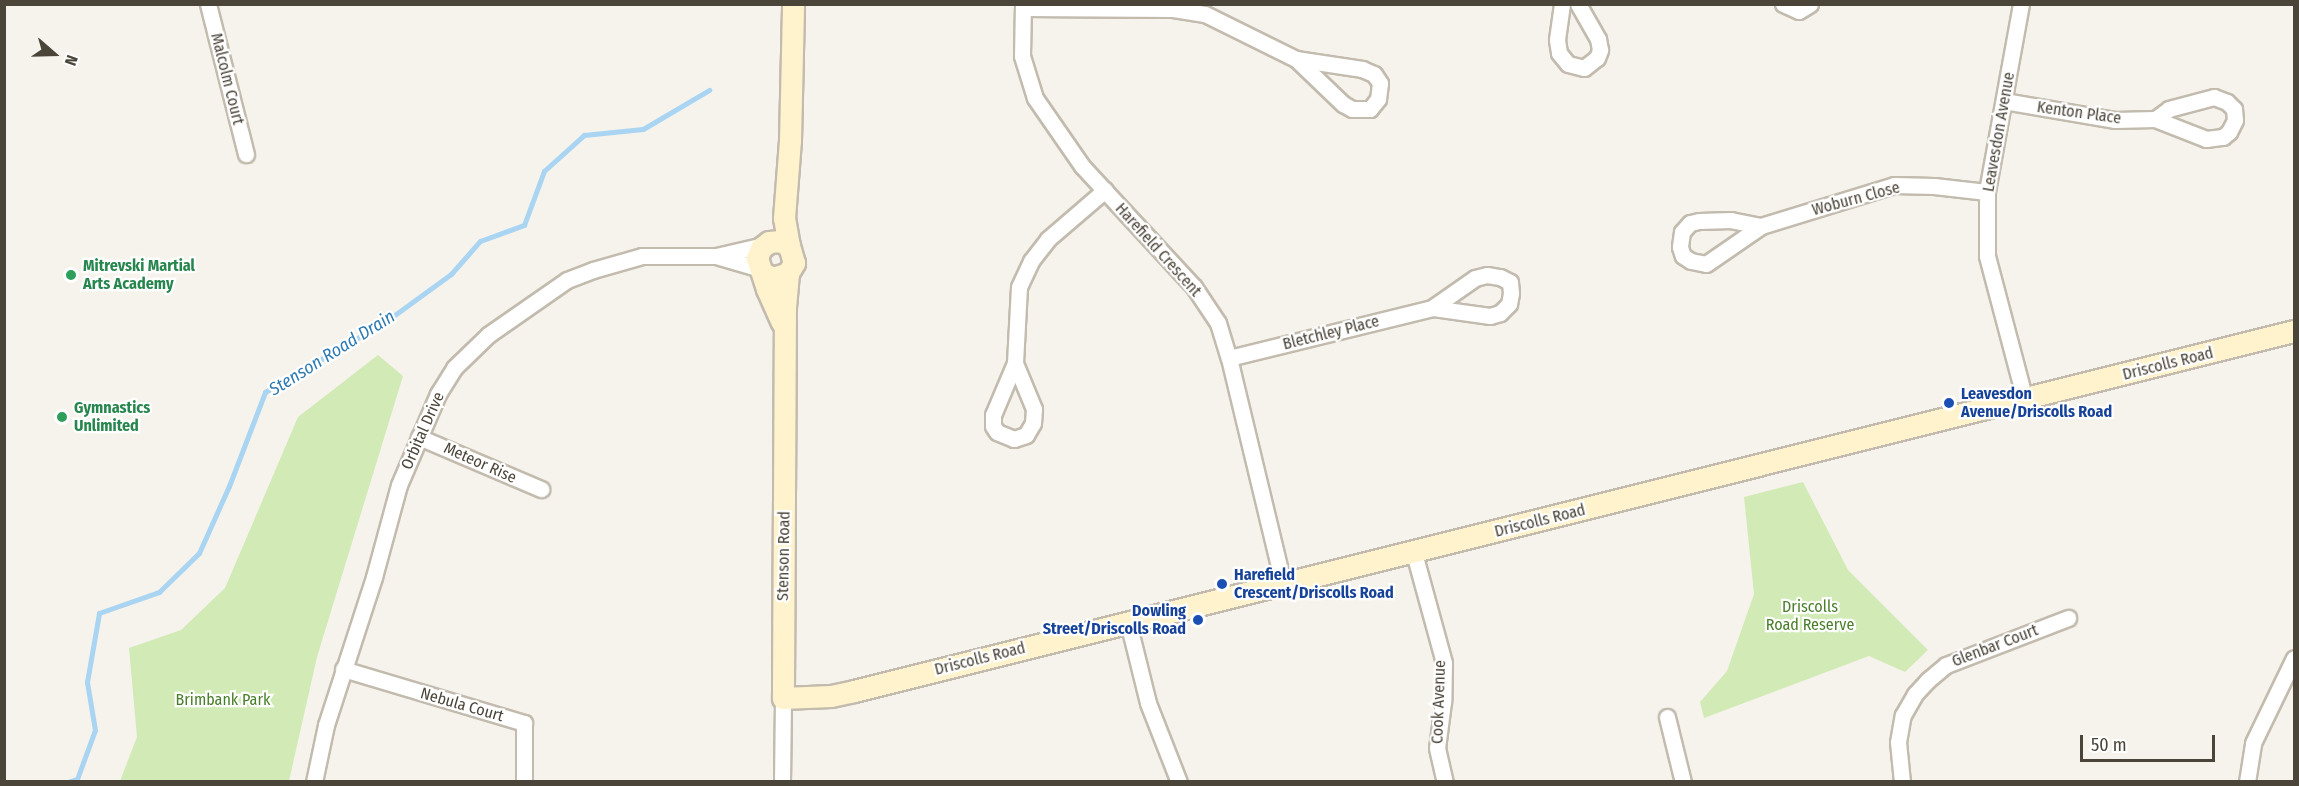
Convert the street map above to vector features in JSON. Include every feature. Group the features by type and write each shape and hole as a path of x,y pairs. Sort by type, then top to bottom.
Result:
{"street":[{"name":"Malcolm Court","path":"208,4 246,154"},
{"path":"787,185 765,244 757,258 761,271 773,278 788,273 794,263 784,218 787,185 792,4"},
{"path":"1562,4 1557,40 1559,53 1568,64 1584,68 1597,58 1600,50 1598,39 1578,4"},
{"path":"1783,4 1799,11 1810,4"},
{"name":"Leavesdon Avenue","path":"2021,4 1988,192 1987,256 2025,400"},
{"path":"1023,6 1173,9 1205,14 1296,59 1362,69 1374,74 1380,83 1378,99 1370,109 1352,109 1342,104 1296,59"},
{"name":"Harefield Crescent","path":"1023,6 1022,56 1035,98 1082,166 1194,287 1218,323 1229,358 1283,583"},
{"name":"Kenton Place","path":"2004,101 2115,120 2155,120 2206,139 2223,137 2229,132 2235,120 2234,108 2227,102 2214,97 2169,109 2155,120"},
{"name":"Woburn Close","path":"1761,226 1731,220 1699,220 1690,224 1682,232 1680,248 1683,256 1691,261 1706,264 1761,226 1894,185 1934,186 1988,192"},
{"path":"1015,363 1019,287 1031,261 1048,239 1105,190"},
{"path":"765,244 780,241 789,246"},
{"name":"Orbital Drive","path":"314,782 326,725 374,577 399,485 419,437 453,368 488,335 567,280 642,256 716,256 765,244"},
{"name":"Orbital Drive","path":"716,256 761,271"},
{"name":"Stenson Road","path":"761,271 786,331"},
{"name":"Stenson Road","path":"782,782 785,288 788,273"},
{"name":"Bletchley Place","path":"1229,358 1432,308 1475,278 1487,275 1500,277 1510,282 1509,304 1500,313 1490,316 1432,308"},
{"name":"Driscolls Road","path":"783,698 842,694 1283,583 1414,553 2295,331"},
{"name":"Meteor Rise","path":"419,437 541,489"},
{"name":"Cook Avenue","path":"1414,553 1444,663 1443,702 1437,748 1445,782"},
{"name":"Glenbar Court","path":"1902,782 1898,742 1903,715 1915,694 1928,680 1946,665 2068,618"},
{"path":"1128,622 1148,703 1179,782"},
{"path":"2247,782 2253,742 2295,658"},
{"name":"Nebula Court","path":"343,669 524,723 524,782"},
{"path":"1667,717 1683,782"}],"green space":[{"name":"Brimbank Park","path":"378,355 403,376 317,657 289,781 120,781 137,737 129,648 181,630 225,588 298,417"},
{"name":"Driscolls Road Reserve","path":"1803,482 1848,570 1928,650 1905,672 1869,656 1704,718 1700,702 1727,671 1754,594 1744,497"}],"waterway":[{"name":"Stenson Road Drain","path":"68,782 77,779 95,730 87,682 99,613 159,592 199,553 229,486 265,392 385,322 451,274 480,241 524,225 544,171 584,135 643,129 709,90"}],"place":[{"name":"Mitrevski Martial Arts Academy","path":"71,275"},
{"name":"Leavesdon Avenue/Driscolls Road","path":"1949,403"},
{"name":"Gymnastics Unlimited","path":"62,417"},
{"name":"Harefield Crescent/Driscolls Road","path":"1222,584"},
{"name":"Dowling Street/Driscolls Road","path":"1198,620"}]}
